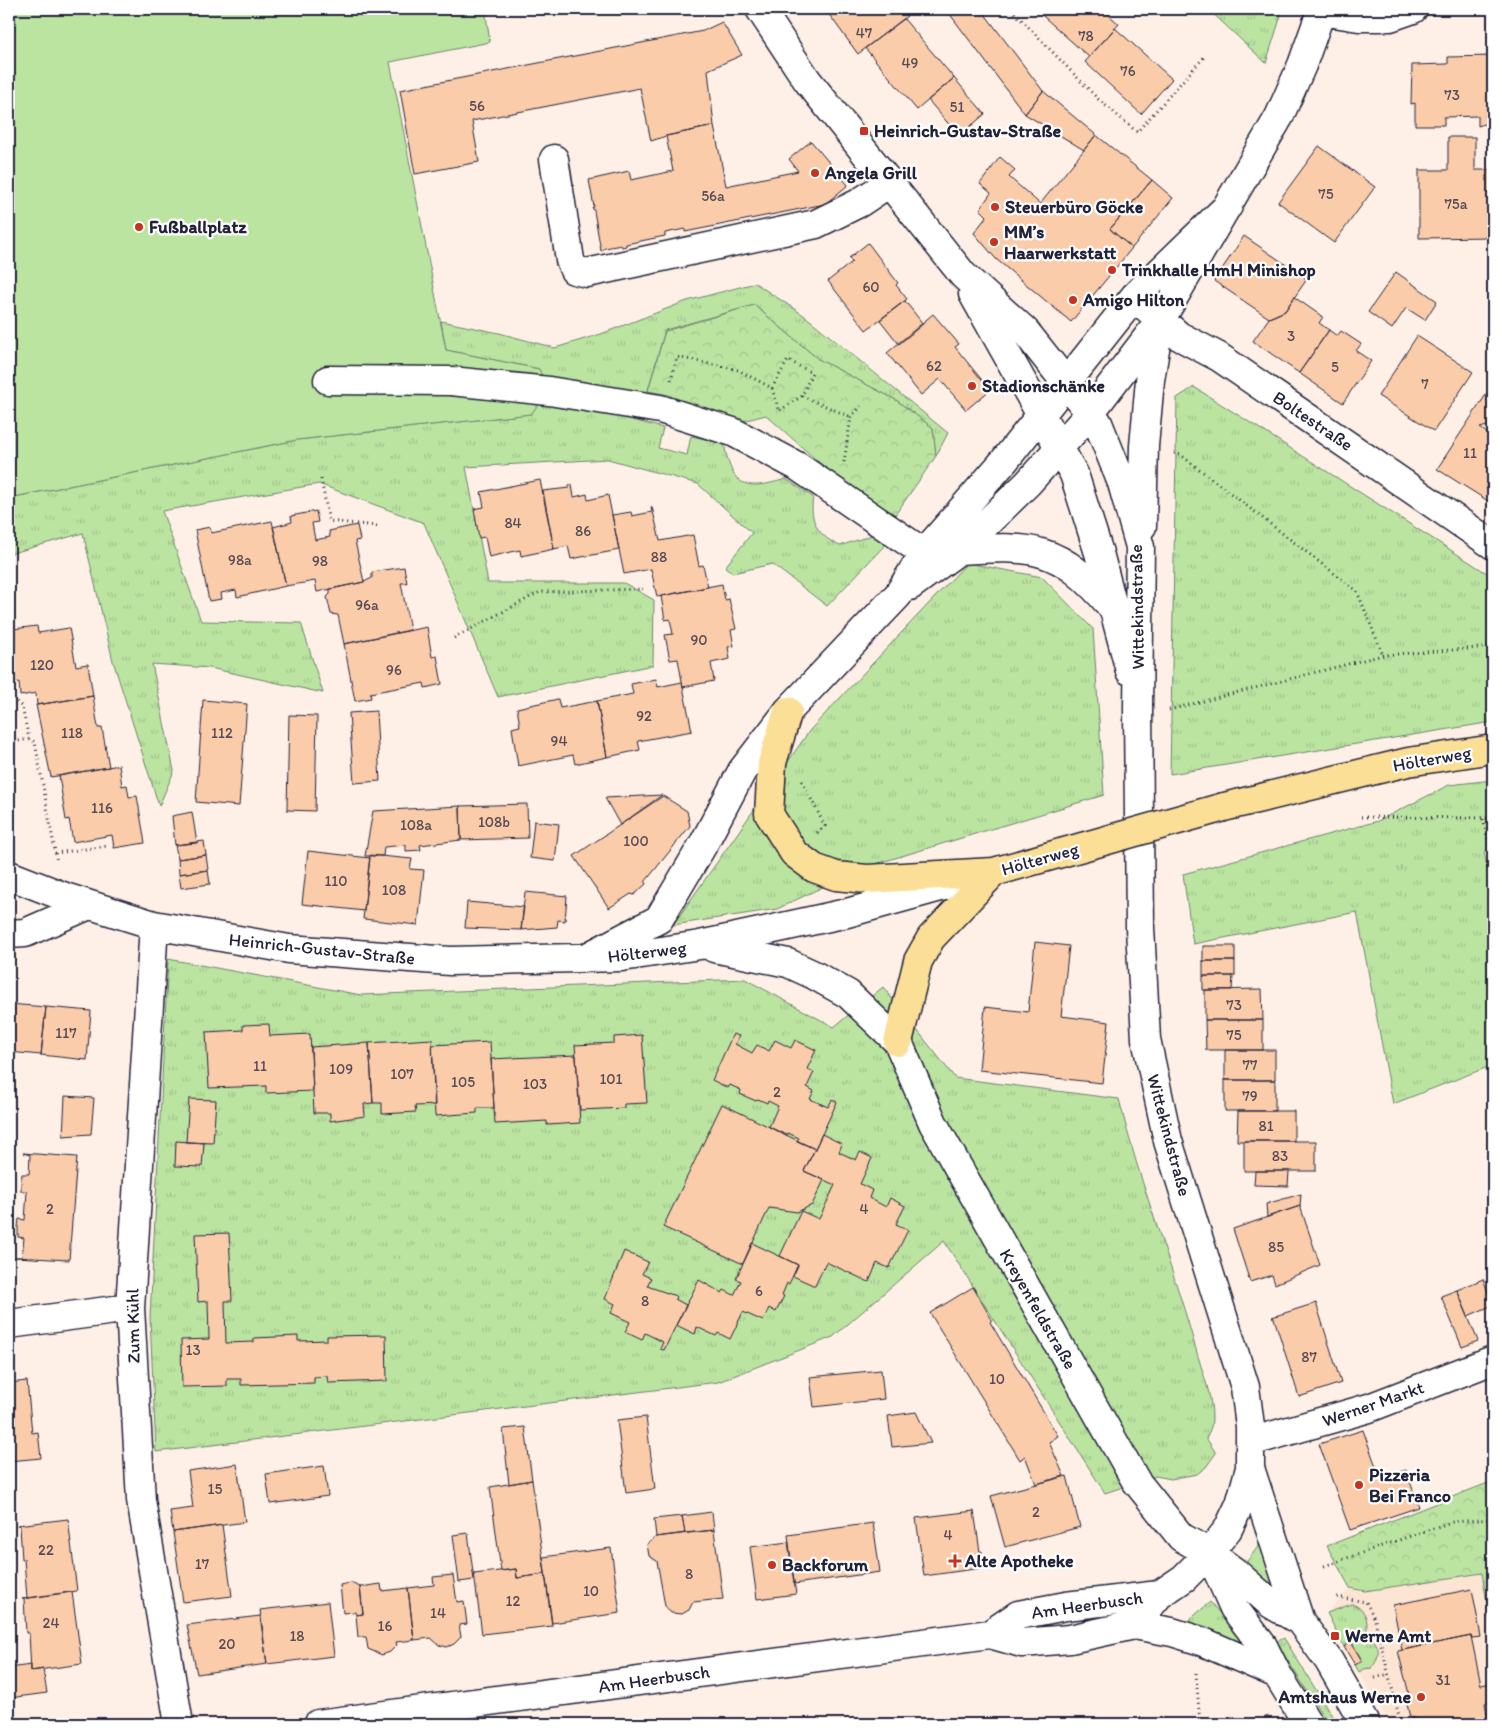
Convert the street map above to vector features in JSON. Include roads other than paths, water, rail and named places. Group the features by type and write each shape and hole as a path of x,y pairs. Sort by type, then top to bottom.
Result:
{"main road":[{"path":"788,711 772,762 769,814 794,853 814,868 836,876 868,879 994,872"},
{"name":"Hölterweg","path":"994,872 1224,807 1408,762 1493,749"},
{"path":"898,1042 918,961 931,938 994,872"}],"street":[{"name":"Wittekindstraße","path":"760,9 807,80 963,275 1025,330 1098,423 1122,483 1140,548 1138,708 1140,928 1146,1040 1168,1141 1245,1387 1250,1455 1240,1504 1228,1529 1209,1553"},
{"path":"585,958 659,919 704,843 742,771 788,711 898,595 959,550 1028,482 1090,413 1160,321 1228,206 1279,117 1302,65 1322,10 1358,17 1390,17 1413,9"},
{"path":"554,159 570,260 574,270 587,273 816,224 859,204 889,183"},
{"path":"898,595 924,553 1005,460 1135,296 1228,206"},
{"name":"Wittekindstraße","path":"963,275 1074,474 1099,553 1138,708"},
{"name":"Boltestraße","path":"1135,296 1160,321 1179,336 1220,357 1493,545"},
{"path":"1140,548 1144,510 1144,446 1150,380 1160,321"},
{"path":"328,380 451,381 549,391 660,409 733,432 797,466 924,553"},
{"name":"Wittekindstraße","path":"959,550 992,548 1035,549 1071,565 1094,585 1112,606"},
{"name":"Hölterweg","path":"585,958 622,957 700,945 846,913 994,872"},
{"name":"Heinrich-Gustav-Straße","path":"9,875 77,901 154,926 288,949 388,958 450,961 585,958"},
{"path":"9,934 25,933 77,901"},
{"name":"Zum Kühl","path":"154,926 130,1308 141,1500 178,1718 176,1724"},
{"path":"700,945 788,963 814,975 848,994 898,1042"},
{"name":"Kreyenfeldstraße","path":"898,1042 932,1124 1136,1481 1181,1537 1209,1553 1235,1572 1271,1604 1300,1621"},
{"path":"9,1324 130,1308"},
{"name":"Werner Markt","path":"1250,1455 1493,1360"},
{"name":"Kreyenfeldstraße","path":"1250,1455 1300,1621 1329,1661 1365,1724"},
{"path":"1209,1553 1234,1608 1263,1646 1277,1674 1308,1724"},
{"name":"Am Heerbusch","path":"318,1724 990,1634 1022,1643 1070,1639 1134,1624 1159,1594 1184,1578 1209,1553"},
{"name":"Am Heerbusch","path":"990,1634 1018,1615 1080,1604 1159,1594"},
{"path":"1134,1624 1172,1632 1201,1641 1277,1674"}],"place":[{"name":"Heinrich-Gustav-Straße","path":"864,131"},
{"name":"Angela Grill","path":"815,173"},
{"name":"Steuerbüro Göcke","path":"995,207"},
{"name":"Fußballplatz","path":"139,227"},
{"name":"MM’s Haarwerkstatt","path":"994,242"},
{"name":"Trinkhalle HmH Minishop","path":"1112,270"},
{"name":"Amigo Hilton","path":"1073,300"},
{"name":"Stadionschänke","path":"972,386"},
{"name":"Pizzeria Bei Franco","path":"1359,1485"},
{"name":"Alte Apotheke","path":"955,1561"},
{"name":"Backforum","path":"772,1565"},
{"name":"Werne Amt","path":"1335,1636"},
{"name":"Amtshaus Werne","path":"1421,1697"}]}
